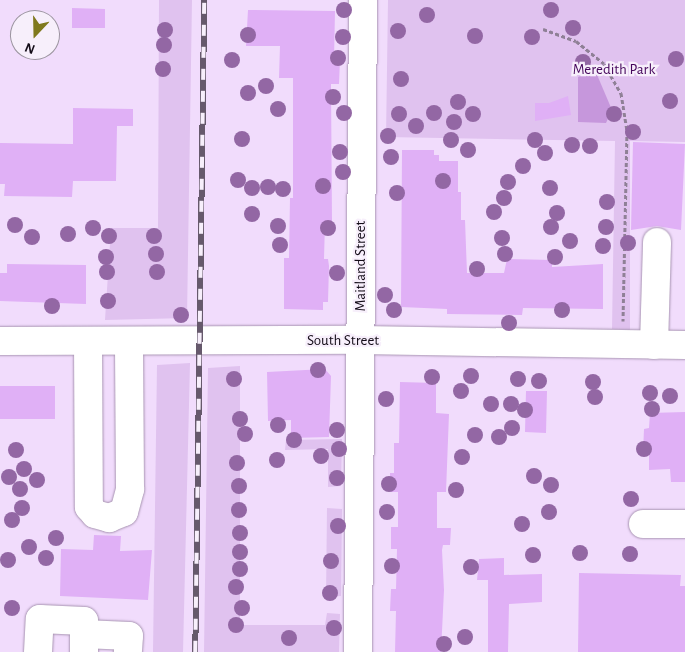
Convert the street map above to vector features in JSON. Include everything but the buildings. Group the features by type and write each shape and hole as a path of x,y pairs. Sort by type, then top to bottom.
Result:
{"street":[{"name":"Maitland Street","path":"358,652 363,0"},
{"path":"654,345 657,242"},
{"name":"South Street","path":"0,341 360,340 685,345"},
{"path":"88,341 89,507 95,514 109,518 124,512 130,489 129,341"},
{"path":"642,524 685,524"},
{"path":"38,652 40,619 84,620 84,643 129,636 128,652"}],"path":[{"path":"543,29 576,41 590,52 604,64 621,93 627,130 622,344"}],"green space":[{"path":"159,0 192,0 187,318 105,320 111,228 158,228"},
{"name":"Meredith Park","path":"388,0 685,0 685,142 630,141 630,330 612,329 615,141 386,137"},
{"path":"190,363 183,652 153,652 157,365"},
{"path":"240,366 240,625 325,625 327,613 340,614 339,652 204,652 208,368"},
{"path":"342,439 341,486 328,487 328,449 285,450 286,440"},
{"path":"327,508 342,509 341,596 326,597"}],"shaded area":[{"path":"595,70 612,110 606,123 578,122 578,77"}],"railway":[{"path":"195,652 204,0"}]}
